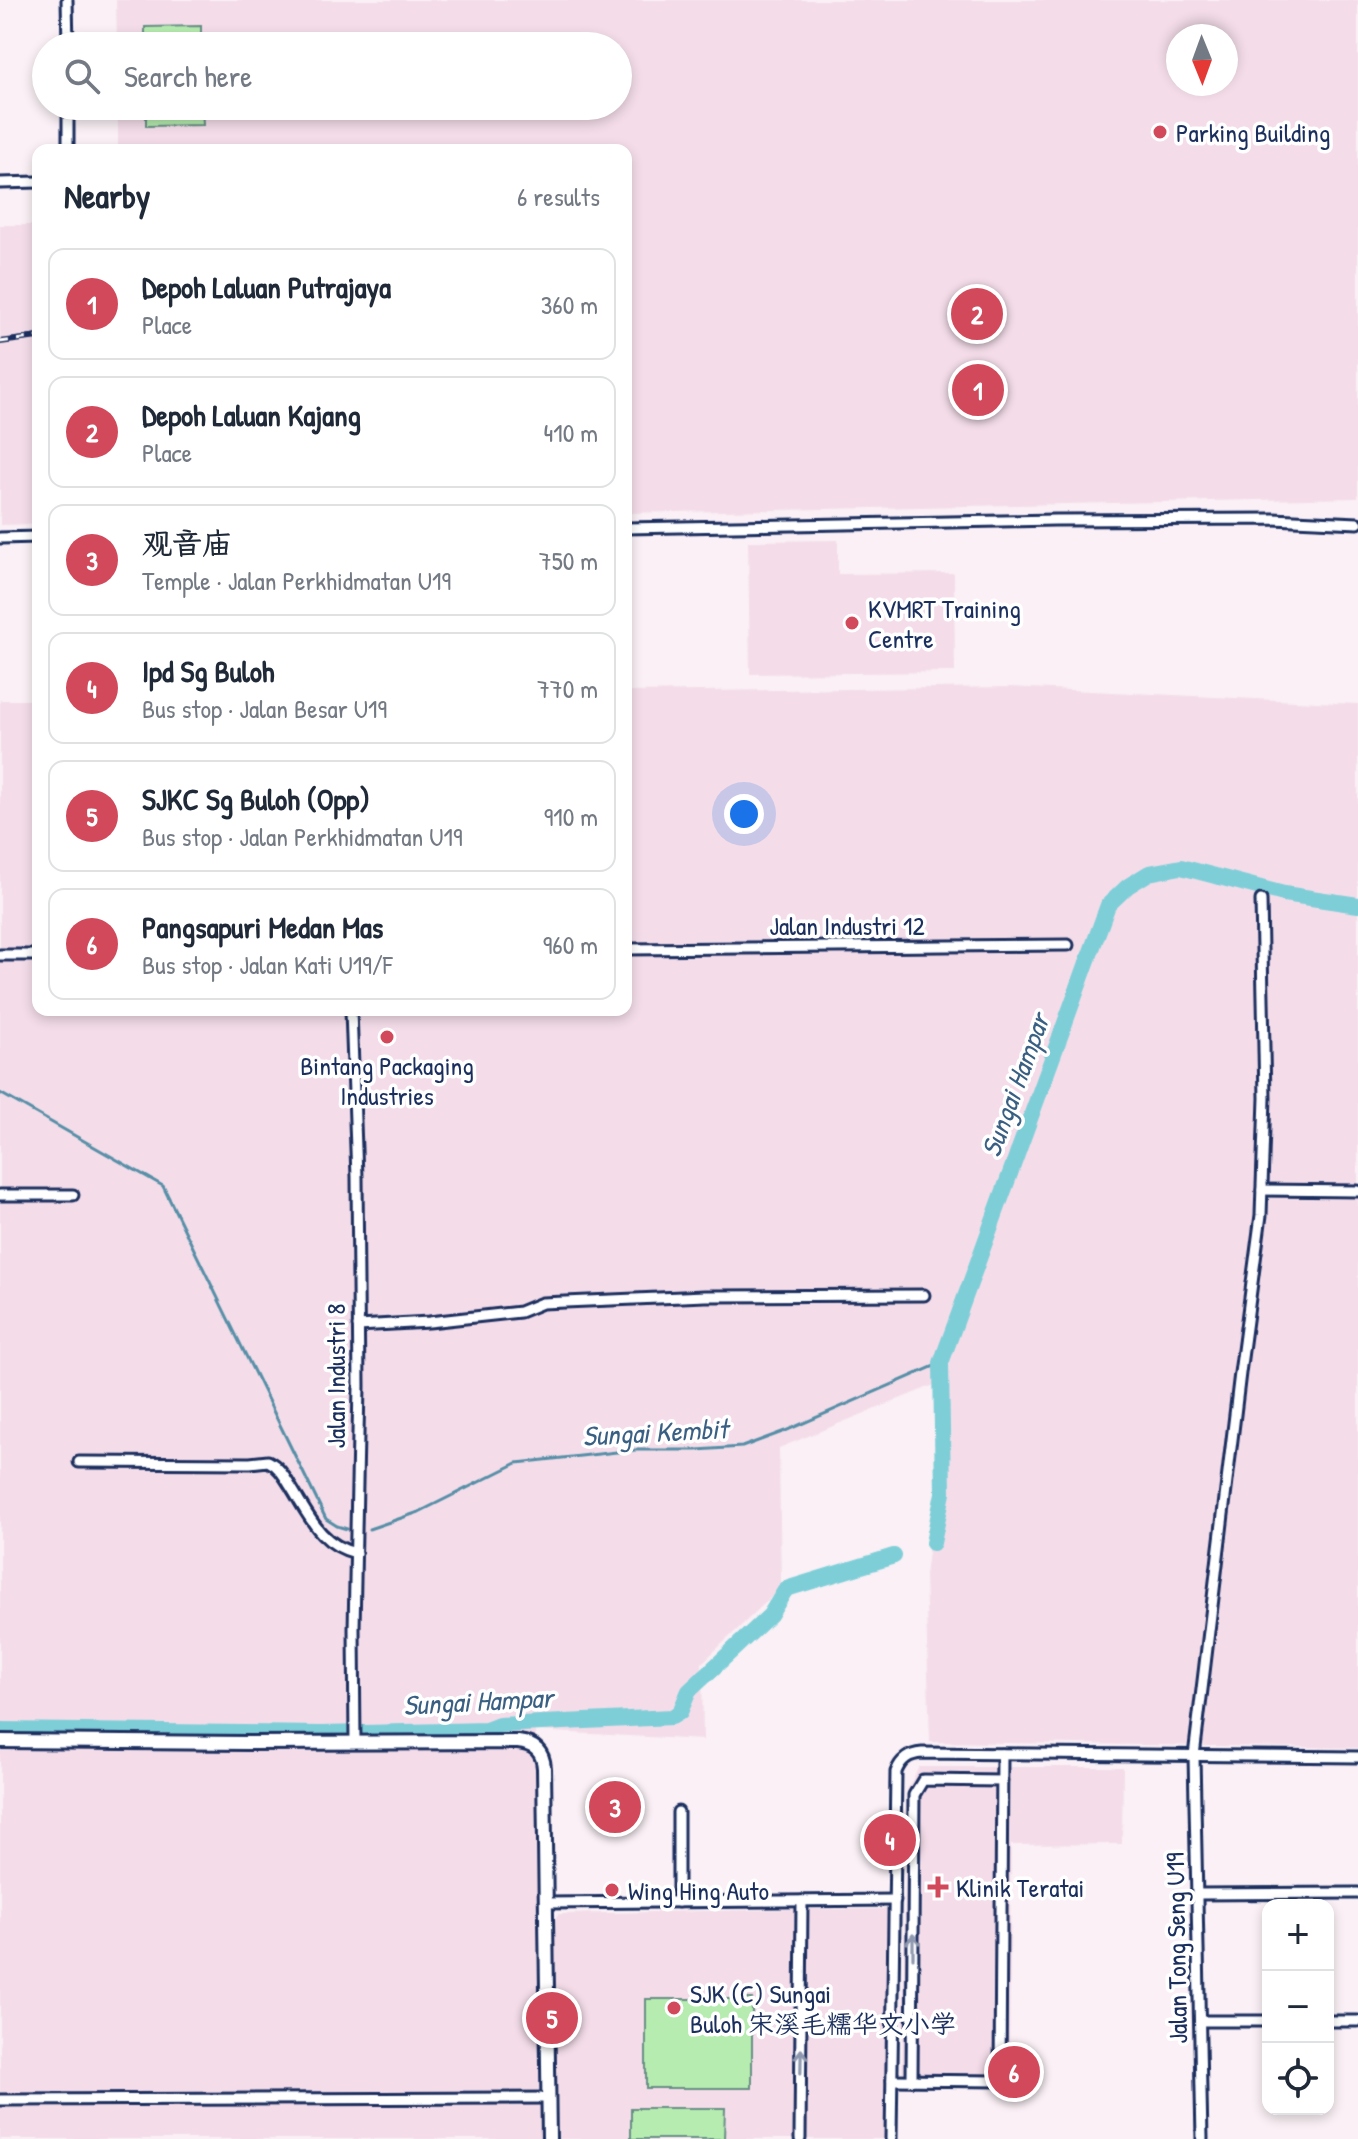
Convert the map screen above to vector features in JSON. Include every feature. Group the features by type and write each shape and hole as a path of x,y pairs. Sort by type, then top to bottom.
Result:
{"street":[{"path":"67,0 68,32"},
{"path":"68,120 68,144"},
{"path":"0,183 32,182"},
{"path":"632,528 1055,520 1273,519 1358,523"},
{"path":"0,538 32,537"},
{"name":"Jalan Tong Seng U19","path":"1202,2139 1194,1756 1261,1215 1265,1098 1261,900"},
{"name":"Jalan Industri 12","path":"632,949 1068,945"},
{"path":"0,955 32,955"},
{"name":"Jalan Industri 8","path":"351,1016 358,1326 355,1741"},
{"path":"1262,1190 1358,1191"},
{"path":"0,1195 73,1195"},
{"path":"358,1326 490,1316 520,1312 542,1303 705,1296 924,1295"},
{"path":"79,1462 268,1461 280,1470 323,1537 338,1548 356,1553"},
{"path":"0,1741 518,1742 537,1749 543,1757 544,1768 549,2139"},
{"path":"891,2139 896,1772 904,1759 922,1753 1358,1757"},
{"path":"892,2080 1000,2081 1002,1754"},
{"path":"912,2080 914,1795 923,1780 1002,1781"},
{"path":"678,1812 678,1902"},
{"path":"1197,1894 1358,1893"},
{"path":"545,1903 895,1900"},
{"path":"800,2139 802,1901"},
{"path":"1200,2021 1262,2021"},
{"path":"1334,2021 1358,2021"},
{"path":"0,2100 549,2098"}],"shaded area":[{"path":"116,0 1358,0 1358,498 632,513 632,144 118,144 118,120 632,120 632,32 117,32"},
{"path":"0,225 32,225 32,524 0,525"},
{"name":"KVMRT Training Centre","path":"838,540 838,574 954,573 955,672 750,674 748,541"},
{"path":"1010,687 1358,704 1358,1748 930,1742 925,1575 936,1487 934,1385 779,1448 781,1588 702,1663 703,1740 535,1731 543,2139 0,2139 0,700 32,700 32,1016 632,1016 632,692"},
{"path":"919,1767 1123,1767 1122,1844 1011,1845 1009,2086 902,2088 907,1790"},
{"path":"888,1909 885,2139 558,2139 553,1923 559,1914"}],"green space":[{"path":"201,26 201,32 145,32 145,27"},
{"path":"146,120 203,120 203,125 146,126"},
{"path":"646,1999 752,1999 752,2088 646,2088"},
{"path":"631,2108 725,2108 724,2139 631,2139"}],"waterway":[{"name":"Sungai Hampar","path":"933,1543 943,1493 941,1363 1108,905 1128,886 1149,873 1181,867 1284,894 1358,905"},
{"name":"Sungai Kembit","path":"0,1093 163,1186 326,1519 347,1529"},
{"name":"Sungai Kembit","path":"369,1529 419,1512 517,1463 635,1450 742,1447 941,1363"},
{"name":"Sungai Hampar","path":"0,1730 322,1734 486,1730 499,1725 672,1717 680,1712 689,1691 770,1615 786,1589 894,1556"}],"railway":[{"path":"0,342 32,338"}],"place":[{"name":"Parking Building","path":"1160,132"},
{"name":"Depoh Laluan Kajang","path":"977,314"},
{"name":"Depoh Laluan Putrajaya","path":"978,390"},
{"name":"KVMRT Training Centre","path":"852,623"},
{"name":"Bintang Packaging Industries","path":"387,1037"},
{"name":"观音庙","path":"615,1807"},
{"name":"Ipd Sg Buloh","path":"890,1840"},
{"name":"Klinik Teratai","path":"938,1887"},
{"name":"Wing Hing Auto","path":"612,1890"},
{"name":"SJK (C) Sungai Buloh 宋溪毛糯华文小学","path":"674,2008"},
{"name":"SJKC Sg Buloh (Opp)","path":"552,2018"},
{"name":"Pangsapuri Medan Mas","path":"1014,2072"}]}
